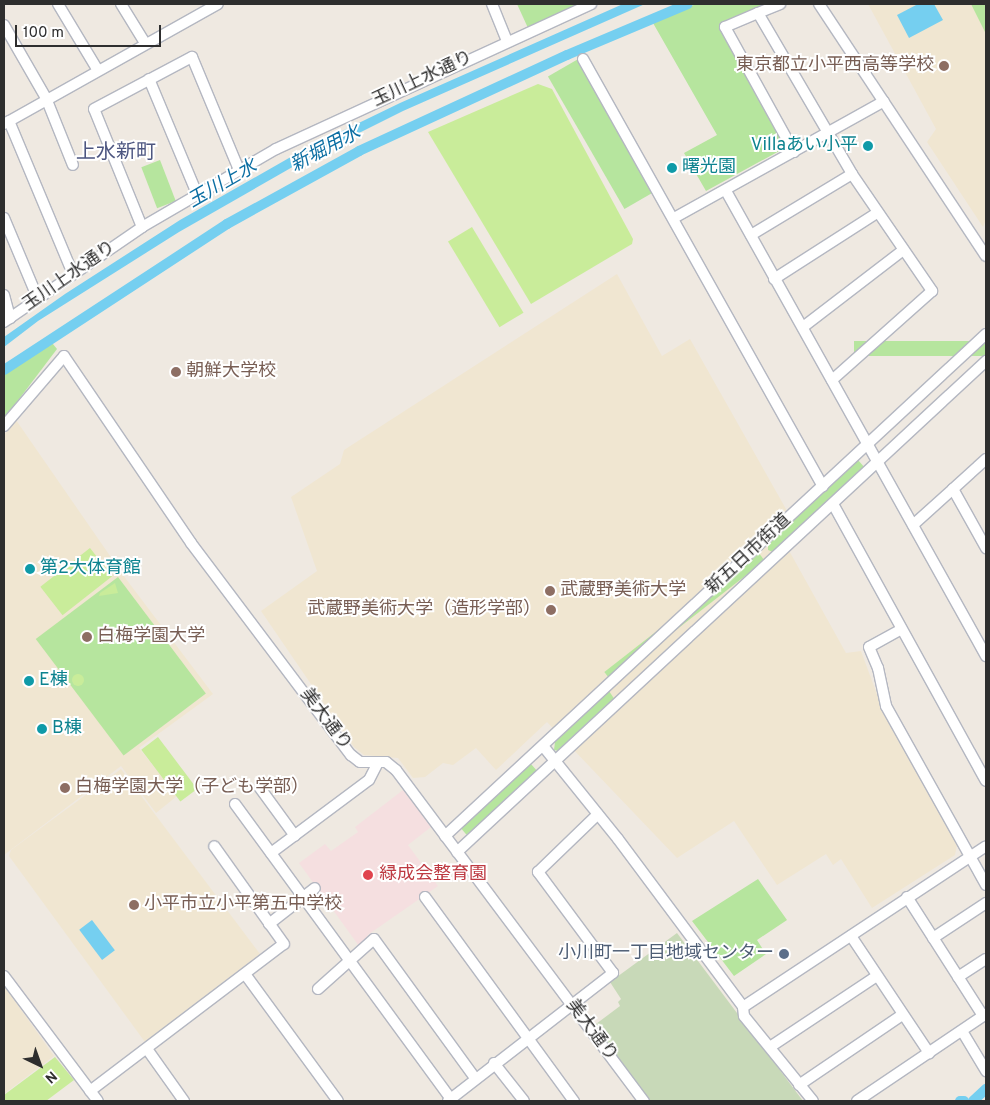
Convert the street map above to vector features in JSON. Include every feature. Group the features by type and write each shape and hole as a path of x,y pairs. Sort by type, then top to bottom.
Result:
{"street":[{"path":"58,4 97,69"},
{"path":"121,4 145,43"},
{"path":"73,274 6,122 97,69 218,4"},
{"path":"492,4 507,41"},
{"name":"玉川上水通り","path":"7,320 142,227 239,170 337,120 591,4"},
{"path":"780,4 725,27 794,152"},
{"path":"819,4 986,256"},
{"path":"758,13 852,174 902,251 932,291 832,380"},
{"path":"4,25 46,98 73,165"},
{"path":"142,227 94,109 192,57 239,170"},
{"path":"583,59 823,486"},
{"path":"149,79 197,194"},
{"path":"674,218 726,191 884,101"},
{"path":"751,235 852,174"},
{"path":"726,191 774,279 803,327 866,445 986,656"},
{"path":"774,279 877,213"},
{"path":"4,218 6,232 38,299"},
{"path":"803,327 902,251"},
{"path":"4,295 7,320"},
{"name":"新五日市街道","path":"446,836 986,334"},
{"name":"美大通り","path":"4,426 64,356 191,543 351,755 360,762 378,762 391,765 644,1101"},
{"name":"新五日市街道","path":"457,852 986,361"},
{"path":"913,525 986,459"},
{"path":"954,489 986,548"},
{"path":"834,504 900,630 986,781"},
{"path":"762,544 765,552 776,556"},
{"path":"900,630 869,647 878,668 886,706 986,885"},
{"path":"542,746 598,814 744,1007 744,1016 813,1101"},
{"path":"271,854 369,780 378,762"},
{"path":"260,788 295,836"},
{"path":"235,804 449,1100 494,1062 613,973 538,872 598,814"},
{"path":"90,1091 147,1050 284,944 214,846"},
{"path":"744,1007 986,846"},
{"path":"269,924 315,888"},
{"path":"425,897 574,1101"},
{"path":"857,1101 984,1015 907,898"},
{"path":"933,938 986,903"},
{"path":"851,936 929,1053"},
{"path":"318,989 374,939 475,1078"},
{"path":"958,977 986,959"},
{"path":"245,974 338,1101"},
{"path":"4,976 98,1101"},
{"path":"770,1047 877,976"},
{"path":"799,1084 902,1015"},
{"path":"962,1031 986,1071"},
{"path":"147,1050 184,1101"},
{"path":"494,1062 524,1101"}],"shaded area":[{"name":"東京都立小平西高等学校","path":"868,4 986,4 986,220 983,227 927,142 936,129"},
{"name":"武蔵野美術大学","path":"617,274 662,356 690,339 795,525 782,538 846,653 861,651 882,708 957,845 955,855 872,908 841,859 833,865 826,854 777,885 734,821 677,858 547,722 496,770 476,748 453,765 443,763 425,777 413,778 398,758 364,755 354,747 261,611 317,571 291,497 340,464 344,450"},
{"name":"白梅学園大学","path":"16,420 126,579 213,694 139,748 177,796 156,813 121,766 4,855 4,435"},
{"name":"小平市立小平第五中学校","path":"121,769 260,954 145,1042 9,856 11,850"},
{"name":"緑成会整育園","path":"403,790 431,827 408,845 438,886 369,934 359,946 299,863 325,844 331,851 358,832 355,827"},
{"path":"4,986 54,1056 4,1094"}],"green space":[{"path":"517,4 584,4 528,28"},
{"path":"696,4 772,4 719,27 784,143 783,149 706,191 684,153 717,135 653,23"},
{"path":"971,4 986,4 986,34"},
{"path":"580,58 656,191 624,209 548,77"},
{"path":"538,84 552,89 633,239 632,244 531,304 428,132"},
{"path":"160,160 176,201 157,208 141,167"},
{"path":"472,227 524,313 500,327 448,241"},
{"path":"48,338 57,349 4,419 4,372"},
{"path":"854,341 986,341 986,356 854,356"},
{"path":"858,460 865,468 773,552 768,550 768,543"},
{"path":"90,548 112,576 63,615 40,587"},
{"path":"758,552 765,561 611,681 604,672"},
{"path":"118,577 206,694 124,756 36,639"},
{"path":"115,583 118,593 99,596 100,593"},
{"path":"78,674 84,680 78,686 72,680"},
{"path":"609,691 615,700 559,751 554,750 555,742"},
{"path":"158,737 197,789 180,802 141,750"},
{"path":"531,764 538,772 467,835 459,826"},
{"path":"758,879 787,920 757,940 766,954 734,976 692,921"},
{"path":"677,933 803,1101 649,1101 592,1027 620,1006 618,1002 621,999 610,982"},
{"path":"55,1057 74,1080 46,1101 4,1101 4,1095"}],"water":[{"path":"623,4 645,4 403,111 303,161 179,232 38,321 4,347 4,337 65,294 180,220 303,150 400,103"},
{"path":"918,4 934,4 943,20 909,38 897,15"},
{"path":"92,920 115,950 102,960 79,930"}],"waterway":[{"name":"新堀用水","path":"4,370 227,224 359,151 567,55 688,4"},
{"path":"973,1101 986,1089"}],"place":[{"name":"東京都立小平西高等学校","path":"944,66"},
{"name":"Villaあい小平","path":"868,146"},
{"name":"曙光園","path":"672,168"},
{"name":"朝鮮大学校","path":"176,372"},
{"name":"第2大体育館","path":"30,569"},
{"name":"武蔵野美術大学","path":"550,591"},
{"name":"武蔵野美術大学（造形学部）","path":"551,610"},
{"name":"白梅学園大学","path":"87,637"},
{"name":"E棟","path":"29,681"},
{"name":"B棟","path":"42,729"},
{"name":"白梅学園大学（子ども学部）","path":"65,788"},
{"name":"緑成会整育園","path":"368,875"},
{"name":"小平市立小平第五中学校","path":"134,905"},
{"name":"小川町一丁目地域センター","path":"784,954"}],"district":[{"name":"上水新町","path":"116,153"}],"water label":[{"name":"玉川上水","path":"223,185"}]}
